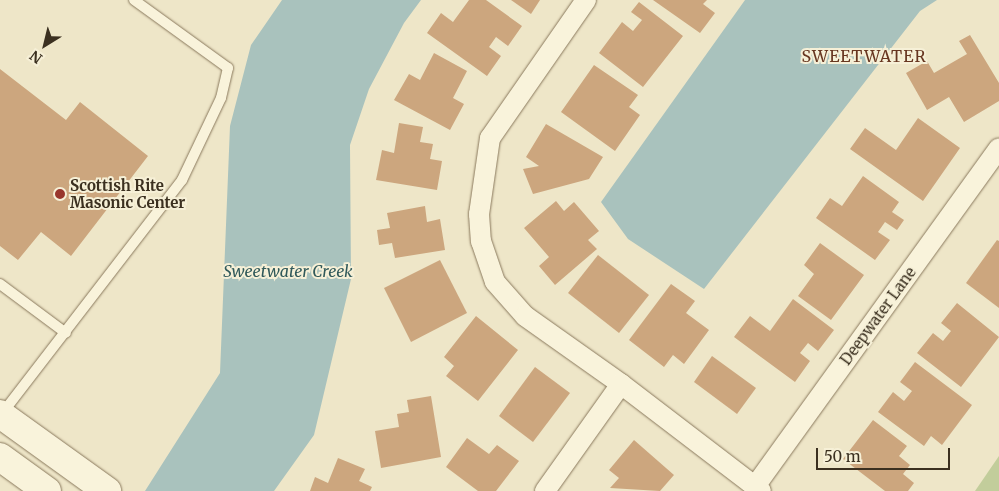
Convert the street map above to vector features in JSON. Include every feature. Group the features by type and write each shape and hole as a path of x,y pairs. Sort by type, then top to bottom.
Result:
{"main road":[{"path":"0,415 107,491"},
{"path":"0,457 46,491"}],"street":[{"path":"586,0 490,138 479,214 481,242 495,282 526,316 621,384 759,488"},
{"name":"Deepwater Lane","path":"759,488 999,148"},
{"path":"545,491 621,384"}],"lane":[{"path":"0,415 33,371 66,333 182,180 221,98 228,68 134,0"},
{"path":"0,284 66,333"}],"green space":[{"path":"999,456 999,491 975,491"}],"water":[{"name":"Sweetwater Creek","path":"282,0 421,0 404,23 369,89 350,145 351,279 314,435 274,491 145,491 220,373 230,126 251,45"},
{"path":"745,0 937,0 920,11 704,289 628,239 601,202"}],"building":[{"path":"469,0 486,0 522,26 508,46 496,37 489,47 501,56 487,76 427,33 441,13 453,22"},
{"path":"511,0 540,0 531,14"},
{"path":"653,0 707,0 703,4 715,13 700,33"},
{"path":"639,2 683,36 643,87 599,53 622,22 633,31 642,20 631,12"},
{"path":"970,35 999,83 999,101 964,122 949,97 927,110 906,73 927,61 934,73 967,54 959,41"},
{"path":"434,53 467,71 453,98 464,104 450,130 394,100 409,74 420,80"},
{"path":"594,65 638,95 629,107 640,115 615,151 561,112"},
{"name":"Scottish Rite Masonic Center","path":"0,69 66,120 80,102 148,156 71,256 41,232 18,260 0,246"},
{"path":"918,118 960,148 923,201 850,149 865,128 896,150"},
{"path":"399,123 423,127 420,142 433,144 430,159 442,161 437,190 376,180 382,150 394,153"},
{"path":"546,124 603,157 589,179 533,194 523,169 539,166 526,157"},
{"path":"863,176 899,202 892,212 904,220 897,230 885,222 878,232 890,240 875,260 816,218 830,198 842,206"},
{"path":"556,201 564,211 574,202 599,231 588,240 597,249 555,285 539,266 549,257 524,228"},
{"path":"425,206 427,222 440,219 445,250 395,258 392,243 379,245 377,230 390,228 387,213"},
{"path":"997,240 999,241 999,308 966,283"},
{"path":"820,243 864,275 831,320 798,296 814,274 804,265"},
{"path":"598,255 649,295 619,333 568,293"},
{"path":"440,260 467,313 411,342 384,288"},
{"path":"671,284 695,301 686,313 709,330 684,364 673,355 664,367 629,340"},
{"path":"793,299 834,330 818,351 808,343 800,353 810,361 795,382 734,337 750,316 770,331"},
{"path":"957,303 999,337 961,387 917,353 933,333 943,341 951,331 941,323"},
{"path":"476,316 518,350 478,401 446,376 454,366 444,357"},
{"path":"712,356 756,388 737,414 694,382"},
{"path":"915,362 972,405 942,445 931,436 924,446 878,412 893,392 904,401 912,391 900,382"},
{"path":"535,367 570,393 533,442 499,416"},
{"path":"431,396 441,457 381,468 375,431 399,427 397,414 409,412 407,400"},
{"path":"873,420 907,446 899,456 910,465 903,474 914,483 908,491 885,491 843,459"},
{"path":"467,438 489,454 497,445 519,461 496,491 478,491 446,467"},
{"path":"634,440 674,475 660,491 610,488 619,478 609,470"},
{"path":"338,458 365,469 359,481 372,487 370,491 310,491 315,477 328,483"}],"place":[{"name":"Scottish Rite Masonic Center","path":"60,194"}],"district":[{"name":"SWEETWATER","path":"864,56"}]}
